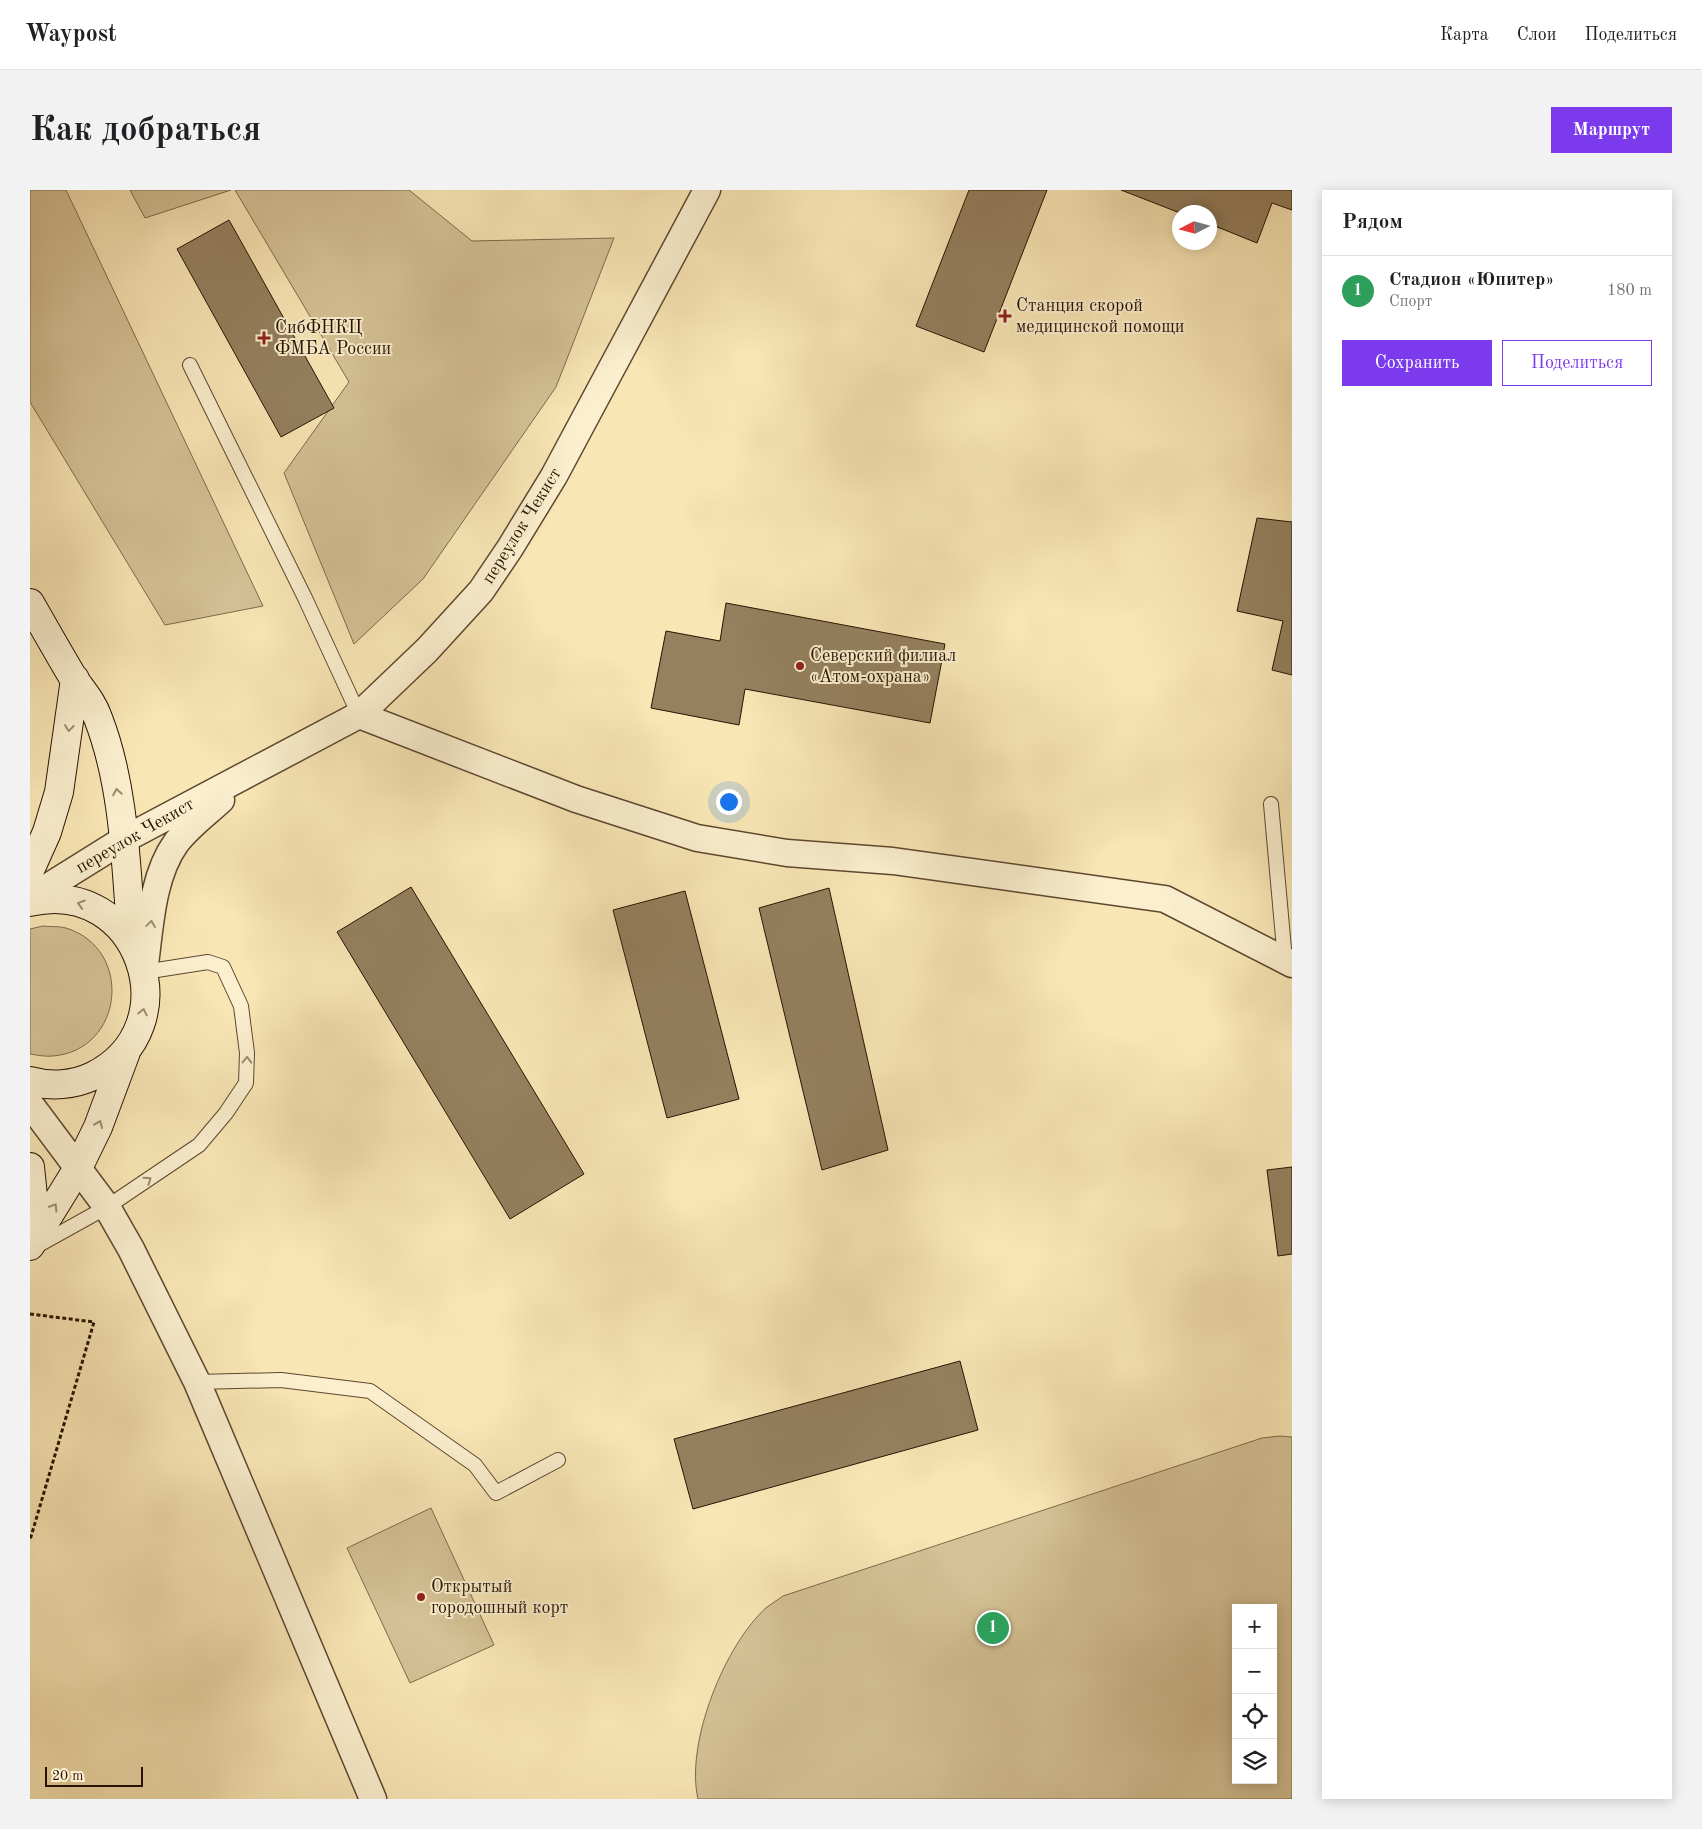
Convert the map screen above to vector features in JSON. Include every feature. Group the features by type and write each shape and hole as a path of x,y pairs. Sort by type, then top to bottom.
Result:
{"street":[{"name":"переулок Чекист","path":"30,898 123,840 359,715 427,650 481,591 554,476 706,190"},
{"path":"30,603 75,680 90,700 104,736 118,792 132,943"},
{"path":"30,870 47,832 59,792 75,680"},
{"path":"359,715 576,799 697,838 787,853 893,861 1165,899 1288,962"},
{"name":"переулок Чекист","path":"144,972 160,871 167,856 186,831 220,801 241,777"},
{"path":"30,902 53,899 66,900 92,907 115,922 132,943 139,957 144,972 146,992 144,1012 137,1031 127,1048 98,1127 78,1168 30,1248"},
{"path":"30,1082 52,1085 86,1079 102,1071 127,1048"},
{"path":"30,1104 107,1207 131,1249 197,1382 372,1799"},
{"path":"30,1167 33,1196 30,1221"}],"lane":[{"path":"190,365 305,598 359,715"},
{"path":"1271,804 1288,962"},
{"path":"30,1248 107,1207 199,1144 226,1113 246,1083 247,1053 241,1006 223,967 208,962 144,972"},
{"path":"197,1382 281,1380 370,1391 475,1465 496,1493 558,1460"}],"path":[{"path":"30,1314 94,1322 30,1540"}],"shaded area":[{"path":"30,190 66,190 263,606 165,625 30,402"},
{"path":"130,190 231,190 145,218"},
{"path":"235,190 409,190 472,241 614,238 556,387 423,579 354,644 284,473 349,382"},
{"path":"43,926 66,928 88,939 103,956 110,976 112,998 106,1018 95,1036 77,1050 53,1056 30,1054 30,929"},
{"path":"1292,1437 1292,1799 698,1799 696,1776 697,1751 703,1723 723,1669 751,1624 767,1607 783,1596 1262,1438"},
{"name":"Открытый городошный корт","path":"431,1508 494,1645 410,1683 347,1548"}],"building":[{"path":"969,190 1047,190 984,352 916,326"},
{"path":"1121,190 1292,190 1292,210 1272,203 1257,243 1217,227 1217,205 1172,205 1172,210"},
{"path":"229,220 334,408 281,437 177,249"},
{"path":"1257,518 1292,522 1292,675 1272,670 1283,621 1237,611"},
{"name":"Северский филиал «Атом-охрана»","path":"726,603 945,644 930,723 745,689 739,725 651,708 666,631 720,641"},
{"path":"411,887 584,1174 510,1219 337,932"},
{"path":"829,888 888,1150 822,1170 759,908"},
{"path":"685,891 739,1099 667,1118 613,910"},
{"path":"1292,1167 1292,1254 1278,1256 1267,1170"},
{"path":"960,1361 978,1430 693,1509 674,1439"}],"place":[{"name":"Станция скорой медицинской помощи","path":"1005,316"},
{"name":"СибФНКЦ ФМБА России","path":"264,338"},
{"name":"Северский филиал «Атом-охрана»","path":"800,666"},
{"name":"Открытый городошный корт","path":"421,1597"},
{"name":"Стадион «Юпитер»","path":"993,1628"}]}
